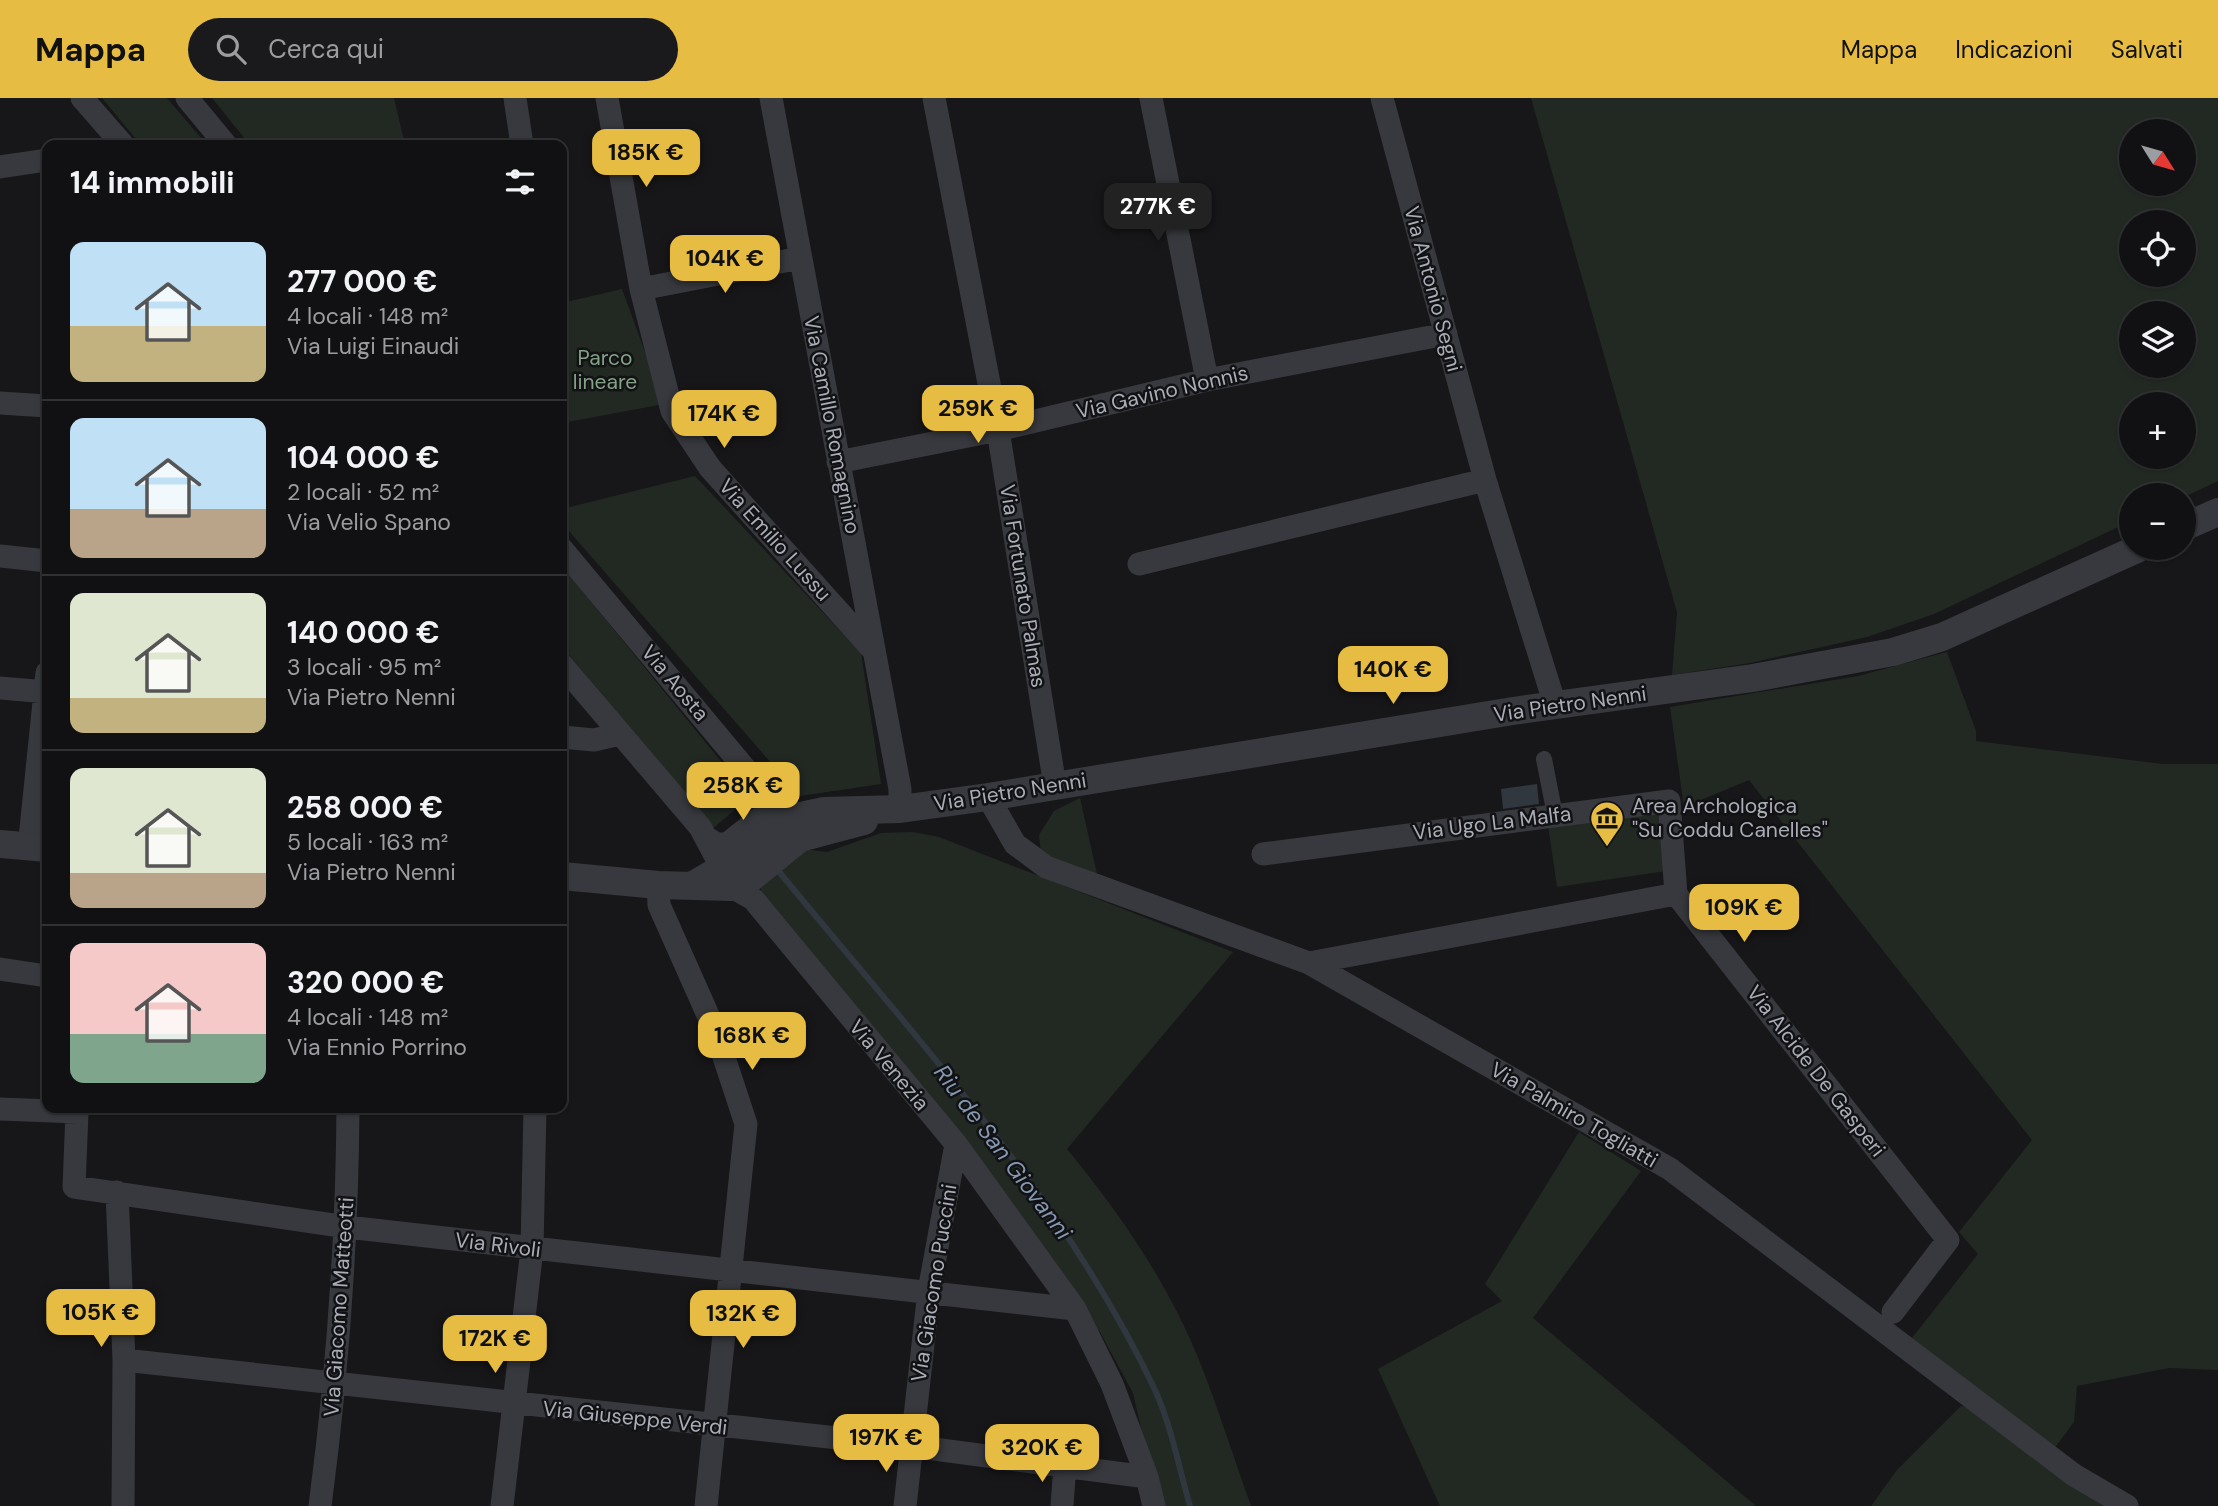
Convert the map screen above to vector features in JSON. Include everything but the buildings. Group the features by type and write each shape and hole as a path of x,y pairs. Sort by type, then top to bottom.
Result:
{"street":[{"path":"82,98 119,140"},
{"path":"187,98 222,140"},
{"path":"514,98 521,140"},
{"name":"Via Emilio Lussu","path":"607,98 641,289 672,411 710,468 874,651"},
{"name":"Via Camillo Romagnino","path":"771,98 901,796 900,809"},
{"name":"Via Fortunato Palmas","path":"934,98 998,430 1055,786"},
{"path":"1151,98 1207,380"},
{"name":"Via Antonio Segni","path":"1382,98 1485,480 1555,705"},
{"path":"0,167 42,161"},
{"path":"641,289 800,258"},
{"name":"Via Gavino Nonnis","path":"838,462 998,430 1207,380 1446,334"},
{"path":"0,403 42,406"},
{"path":"1139,564 1485,480"},
{"path":"2196,522 2218,512"},
{"name":"Via Aosta","path":"567,555 764,790 790,826"},
{"path":"0,556 42,560"},
{"name":"Via Pietro Nenni","path":"658,885 695,884 733,874 790,826 988,797 1555,705 1753,678 1893,652 1942,637 2119,557"},
{"path":"827,599 862,588"},
{"name":"Via Venezia","path":"567,671 956,1144 1075,1309 1112,1384 1147,1477 1154,1506"},
{"path":"0,688 42,686"},
{"path":"567,737 594,740 620,734"},
{"path":"1544,759 1555,815"},
{"path":"0,844 38,848 42,776"},
{"path":"707,838 717,844 727,844 765,814 767,805 764,790"},
{"name":"Via Palmiro Togliatti","path":"988,797 1015,844 1046,867 1181,913 1309,963 1670,1169 2074,1475 2127,1506"},
{"name":"Via Ugo La Malfa","path":"1263,854 1669,801 1676,894"},
{"path":"567,876 658,885 659,905 716,1033 746,1124 706,1506"},
{"path":"1309,963 1676,894"},
{"name":"Via Alcide De Gasperi","path":"1676,894 1948,1240 1893,1312"},
{"path":"0,969 42,975"},
{"name":"Via Rivoli","path":"0,1110 42,1111"},
{"name":"Via Rivoli","path":"77,1113 74,1187 347,1227 1075,1309"},
{"name":"Via Giacomo Matteotti","path":"320,1506 337,1385 347,1227 348,1113"},
{"path":"502,1506 532,1249 535,1113"},
{"name":"Via Giacomo Puccini","path":"905,1506 929,1291 956,1144"},
{"path":"117,1192 124,1360 123,1506"},
{"name":"Via Giuseppe Verdi","path":"124,1360 513,1405 911,1446 1065,1464 1147,1477"},
{"path":"1062,1506 1065,1464"}],"green space":[{"path":"102,98 167,98 203,140 137,140"},
{"path":"212,98 394,98 404,140 246,140"},
{"path":"1531,98 2218,98 2218,481 2196,491 2196,483 2119,483 2119,527 1934,614 1867,637 1750,663 1672,675 1677,612"},
{"name":"Parco lineare","path":"622,289 664,404 567,422 567,302"},
{"path":"695,476 861,653 881,784 800,796 567,529 567,508"},
{"path":"567,572 750,797 712,829 567,652"},
{"path":"1947,652 1976,731 1976,741 2163,764 2218,764 2218,1370 2169,1368 2077,1386 2074,1422 2054,1449 1912,1338 1978,1254 1959,1232 2032,1140 1749,780 1684,807 1670,707 1858,676"},
{"path":"1080,798 1097,874 1041,853 1039,835 1054,811"},
{"name":"Area Archologica \"Su Coddu Canelles\"","path":"1658,811 1666,871 1557,887 1548,825"},
{"path":"913,832 939,837 1233,952 1067,1149 1141,1249 1173,1303 1199,1360 1251,1506 1159,1506 1133,1393 1100,1332 872,1032 761,893 761,883 802,849 827,852 881,833"},
{"path":"1579,1132 1641,1171 1533,1318 1756,1506 1440,1506 1378,1369 1502,1301 1485,1284"},
{"path":"1961,1406 1973,1407 2108,1506 1871,1506 1897,1470"}],"shaded area":[{"path":"1537,784 1539,804 1503,809 1501,789"}],"waterway":[{"name":"Riu de San Giovanni","path":"776,868 982,1118 1076,1249 1118,1318 1161,1403 1190,1506"}],"place":[{"name":"Area Archologica \"Su Coddu Canelles\"","path":"1607,848"}]}
